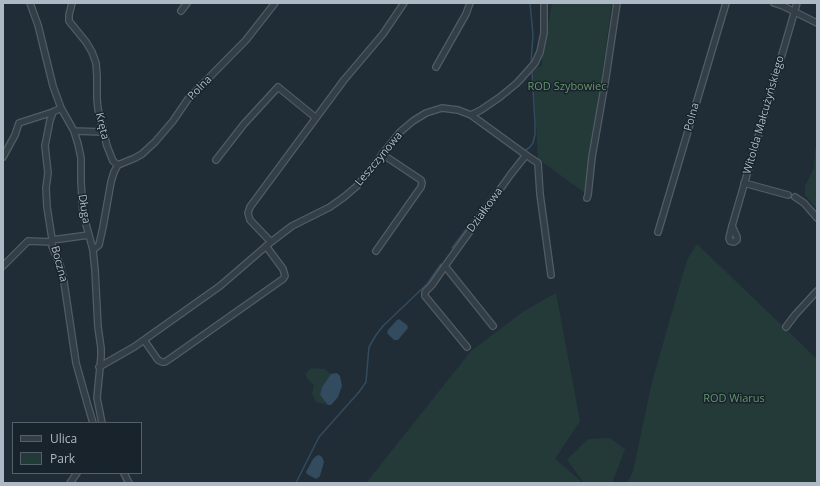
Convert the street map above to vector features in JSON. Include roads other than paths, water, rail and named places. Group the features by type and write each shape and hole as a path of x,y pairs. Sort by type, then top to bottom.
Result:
{"street":[{"name":"Długa","path":"30,3 38,25 53,86 61,108 74,131 81,158 80,182 83,213 93,250 95,270 98,327 101,348 97,398 102,422"},
{"name":"Kręta","path":"72,3 69,21 86,42 96,63 96,99 98,109 103,132 113,161 118,165"},
{"path":"181,11 187,3"},
{"name":"Polna","path":"118,165 142,154 155,142 173,121 188,99 246,40 275,3"},
{"path":"271,242 250,220 248,213 250,206 344,80 382,34 404,3"},
{"path":"436,67 466,14 470,3"},
{"path":"544,3 544,33 540,52 535,63 517,84 481,110 470,115 538,163 540,194 550,275"},
{"path":"586,198 588,196 592,157 617,3"},
{"name":"Polna","path":"658,232 726,3"},
{"path":"774,3 817,23"},
{"name":"Witolda Małcużyńskiego","path":"732,226 797,3"},
{"path":"216,160 244,124 278,87 316,118"},
{"path":"3,156 15,135 19,123 61,108"},
{"name":"Leszczynowa","path":"99,367 130,350 220,286 266,246 292,226 330,207 344,197 357,186 400,132 413,121 426,113 442,108 458,110 470,115"},
{"name":"Boczna","path":"53,112 45,146 48,172 46,208 52,246 60,265 64,282 76,363 93,422"},
{"path":"74,131 103,132"},
{"name":"Działkowa","path":"467,347 425,296 426,291 432,285 511,174 523,153"},
{"path":"376,251 421,187 422,183 421,180 382,154"},
{"path":"93,250 99,245 111,182 118,165"},
{"path":"744,183 788,195"},
{"path":"795,197 804,203 817,218"},
{"path":"3,266 28,241 52,241 89,235"},
{"path":"144,340 158,360 165,362 283,279 285,276 283,269 266,246"},
{"path":"445,266 493,326"},
{"path":"786,327 817,291"},
{"path":"70,483 76,474"},
{"path":"124,474 129,483"}],"water":[{"path":"399,319 407,325 408,328 398,340 394,340 387,333"},
{"path":"337,373 340,376 342,386 338,397 331,405 328,405 320,395 322,387 331,374"},
{"path":"319,455 322,457 324,462 320,476 316,479 306,472 313,459"}],"waterway":[{"path":"530,3 533,35 531,63"},
{"path":"452,248 524,151 533,143 535,123 532,71"},
{"path":"296,483 319,437 366,382 369,347 376,335 383,326 427,284 441,264"},
{"path":"120,474 125,483"}],"park label":[{"name":"ROD Szybowiec","path":"567,87"},
{"name":"ROD Wiarus","path":"734,399"}]}
